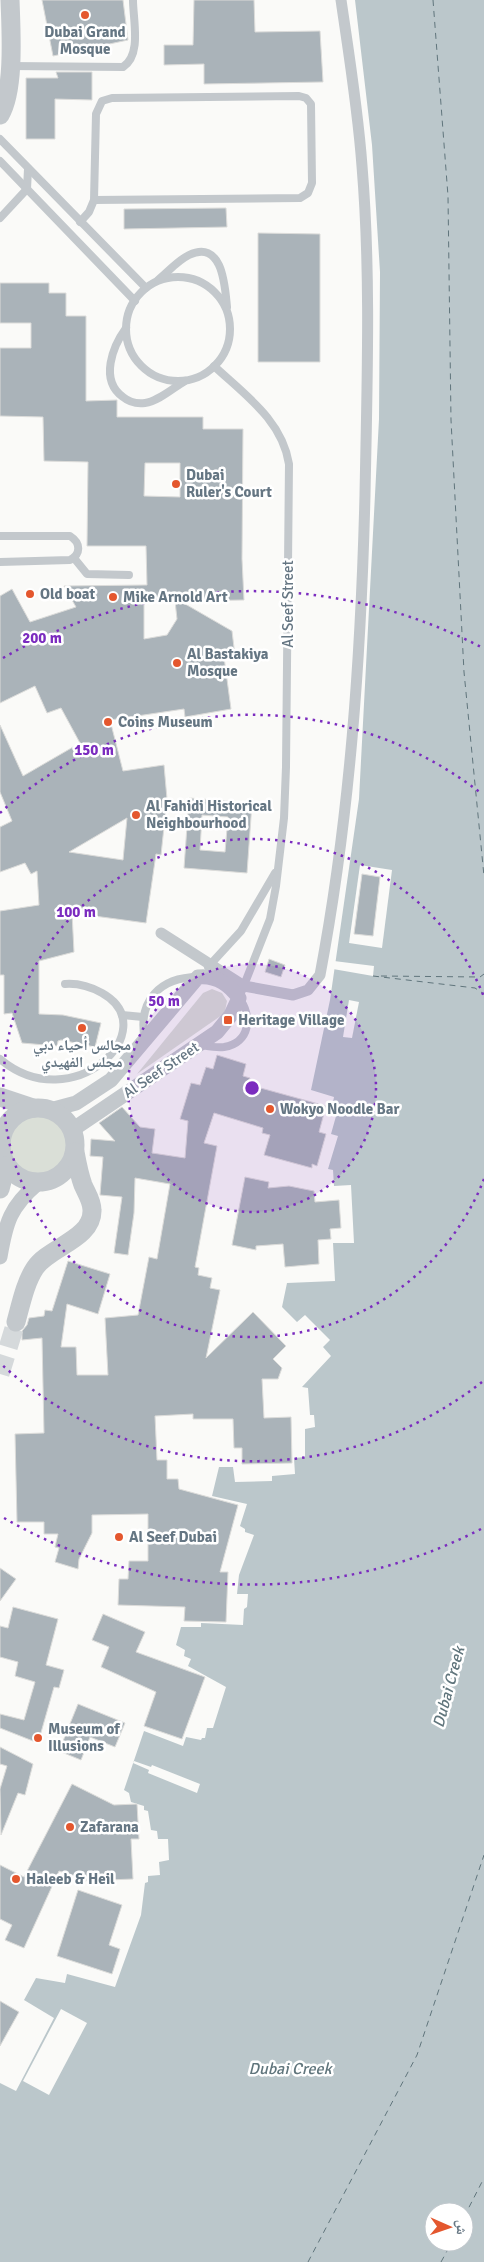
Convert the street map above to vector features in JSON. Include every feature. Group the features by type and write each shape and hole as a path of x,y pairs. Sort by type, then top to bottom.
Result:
{"street":[{"path":"0,115 7,99 10,66 10,0"},
{"path":"198,977 206,976 222,981 234,992 293,995 308,990 320,975 347,804 352,758 364,548 367,262 357,117 341,0"},
{"path":"0,39 10,66"},
{"path":"161,933 210,966 241,992"},
{"name":"Al Seef Street","path":"41,1109 76,1103 101,1089 146,1041 198,977"},
{"name":"Al Seef Street","path":"72,1130 199,1045 222,1027 235,1008 241,992"},
{"path":"0,1098 41,1109 66,1121 72,1130 74,1152 86,1192 91,1201 92,1212 90,1222 84,1230 48,1254 36,1267 28,1283 16,1322"},
{"path":"41,1109 18,1113 11,1119 3,1132 0,1146 6,1166 18,1178 43,1182 65,1182 86,1192"},
{"path":"0,1257 9,1216 21,1198 43,1182 60,1175 68,1167 74,1152"},
{"path":"0,1189 6,1166"}],"lane":[{"path":"10,66 123,67 131,61 134,50 133,0"},
{"path":"80,222 89,212 94,200 97,109 102,101 107,99 299,96 306,98 311,104 312,184 308,193 300,198 94,200"},
{"path":"0,139 146,288"},
{"path":"0,161 135,301"},
{"path":"0,217 27,189 28,169"},
{"path":"203,253 210,255 223,270 230,330 227,347 214,366 206,373 185,380 159,398 143,404 135,403 120,396 112,384 110,368 115,346 126,328 130,309 146,288 190,254 203,253"},
{"path":"155,282 177,277 199,282 217,294 228,314"},
{"path":"126,328 131,350 144,368 163,379 185,380"},
{"name":"Al Seef Street","path":"214,366 274,424 284,443 289,464 284,818 270,919 241,992"},
{"path":"0,536 70,536 75,539 79,548 74,558 66,561 0,562"},
{"path":"74,558 87,574 129,574"},
{"name":"Al Seef Street","path":"198,977 241,931 277,869"},
{"path":"146,1041 144,1017 147,1005 153,994 162,986 186,977 198,977"},
{"path":"0,1060 17,1071 44,1079 71,1079 98,1067 117,1045 123,1030 122,1015 112,1000 97,990 80,985 65,984"},
{"path":"199,1045 224,1047 241,1038 246,1030 248,1020 241,992"},
{"path":"122,1015 144,1017"}],"shaded area":[{"path":"212,989 222,993 227,1001 222,1015 137,1074 203,993"},
{"path":"38,1113 56,1119 64,1127 70,1145 64,1163 56,1171 38,1177 20,1171 12,1163 6,1145 12,1127 20,1119"}],"water":[{"name":"Dubai Creek","path":"355,0 484,0 484,2262 0,2262 0,2083 16,2091 54,2018 24,2000 36,1978 65,1983 67,1974 115,1987 141,1915 145,1883 148,1882 148,1876 160,1875 159,1862 169,1860 168,1839 158,1839 157,1831 151,1830 148,1811 144,1810 144,1806 131,1802 129,1793 124,1790 144,1731 183,1746 186,1737 201,1740 205,1738 207,1728 213,1728 226,1687 188,1666 191,1659 184,1656 185,1650 176,1645 181,1627 201,1627 201,1623 243,1625 244,1609 247,1607 248,1594 237,1594 239,1575 254,1535 245,1532 245,1529 240,1526 247,1504 212,1496 219,1467 233,1467 235,1482 272,1481 272,1476 295,1474 294,1458 305,1457 305,1429 315,1427 314,1415 310,1415 308,1388 302,1387 331,1356 323,1347 330,1340 305,1315 297,1322 282,1307 287,1283 335,1281 333,1243 354,1243 351,1185 334,1186 333,1170 328,1169 338,1136 331,1134 338,1109 332,1107 334,1097 311,1090 330,1000 359,799 379,419 380,272 372,145"}],"pier":[{"path":"360,865 392,870 382,948 349,943"},
{"path":"334,961 374,966 373,976 333,969"},
{"path":"349,1000 359,1002 352,1038 343,1037"},
{"path":"134,1761 151,1767 152,1765 200,1784 197,1793 148,1773 149,1770 133,1763"},
{"path":"61,2009 87,2023 49,2095 23,2081"}],"building":[{"name":"Dubai Grand Mosque","path":"42,0 123,0 128,40 53,56"},
{"path":"194,0 254,0 255,32 320,31 323,82 204,84 204,64 164,65 164,45 193,45"},
{"path":"56,72 92,72 92,100 55,99 55,139 26,139 26,78 58,78"},
{"path":"226,208 227,227 124,229 124,209"},
{"path":"258,233 320,234 320,362 258,362"},
{"path":"0,283 49,283 49,293 66,293 66,316 86,316 86,401 117,400 117,417 203,417 203,429 243,429 242,559 244,600 180,601 232,631 235,656 224,657 231,709 185,717 184,709 110,720 123,771 164,765 167,799 161,855 156,854 146,923 72,913 74,952 39,961 39,1014 63,1015 101,1023 95,1047 61,1040 58,1041 57,1046 22,1043 12,1013 4,1014 4,975 0,975 0,911 39,905 37,871 31,874 25,863 0,872 0,827 12,821 0,792 0,725 23,776 80,743 61,708 47,713 35,686 0,703 0,596 12,589 30,622 76,607 64,586 147,585 146,546 87,546 88,462 44,461 43,417 0,416 0,348 31,348 31,323 0,323","holes":["145,463 180,463 180,497 144,496","175,601 177,619 167,635 144,639 144,602","127,818 123,860 69,852"]},
{"path":"189,798 252,803 247,873 184,868","holes":["202,815 228,817 225,852 200,850"]},
{"path":"362,874 380,877 373,936 354,934"},
{"path":"269,959 285,965 281,977 265,972"},
{"path":"217,1055 246,1064 243,1076 250,1078 248,1082 257,1084 257,1087 326,1106 319,1132 326,1134 317,1166 312,1164 312,1168 264,1155 270,1135 262,1133 263,1128 214,1113 204,1143 217,1146 195,1267 199,1268 198,1275 212,1278 210,1288 220,1290 206,1358 253,1312 286,1346 273,1359 282,1368 278,1379 262,1379 264,1418 291,1417 292,1463 242,1464 242,1448 234,1448 233,1419 193,1419 193,1414 155,1416 157,1460 167,1460 167,1479 178,1479 179,1489 238,1505 220,1572 228,1572 226,1622 184,1621 185,1607 118,1605 119,1579 128,1579 129,1561 148,1561 148,1514 92,1515 92,1533 79,1559 78,1569 55,1562 59,1548 55,1547 58,1534 44,1534 44,1522 17,1522 15,1434 44,1433 42,1338 22,1340 22,1331 27,1325 29,1318 44,1316 45,1310 52,1311 68,1261 110,1274 98,1314 67,1304 61,1347 76,1347 77,1375 108,1375 105,1318 138,1315 149,1257 157,1259 170,1184 135,1178 134,1213 128,1255 114,1253 122,1197 100,1195 103,1157 90,1156 91,1139 115,1141 99,1123 122,1107 140,1127 155,1129 152,1153 185,1158 188,1121 180,1119 191,1083 200,1085 206,1067 213,1069"},
{"path":"245,1177 269,1182 268,1188 289,1186 314,1191 315,1202 339,1200 341,1228 330,1229 331,1239 318,1240 319,1264 285,1267 283,1244 256,1246 256,1250 232,1245"},
{"path":"0,1568 16,1579 0,1601"},
{"path":"13,1607 58,1619 46,1665 64,1670 59,1688 54,1687 38,1743 0,1728 0,1714 24,1720 35,1682 15,1676 18,1662 0,1657 0,1626 8,1628"},
{"path":"103,1614 145,1632 136,1652 205,1677 182,1739 144,1726 156,1692 101,1667 109,1647 92,1640"},
{"path":"78,1704 125,1723 115,1747 90,1737 81,1760 59,1751"},
{"path":"0,1747 33,1764 25,1795 18,1793 1,1835 0,1789 7,1766 0,1764"},
{"path":"72,1784 114,1805 137,1804 139,1839 131,1839 133,1879 81,1881 82,1878 59,1871 24,1948 5,1940 12,1925 0,1919 0,1865 24,1877"},
{"path":"78,1890 122,1905 109,1945 120,1949 112,1974 57,1956"},
{"path":"0,2001 19,2012 0,2046"}],"ferry route":[{"path":"433,0 448,196 451,420 464,672 484,876"},
{"path":"381,976 480,977 484,974"},
{"path":"373,976 475,988 484,994"},
{"path":"308,2262 417,2055 484,1855"},
{"path":"472,2202 484,2178"},
{"path":"441,2262 446,2252"}],"tunnel":[{"path":"0,1374 16,1322"}],"place":[{"name":"Dubai Grand Mosque","path":"85,15"},
{"name":"Dubai Ruler's Court","path":"176,484"},
{"name":"Old boat","path":"30,594"},
{"name":"Mike Arnold Art","path":"113,597"},
{"name":"Al Bastakiya Mosque","path":"177,663"},
{"name":"Coins Museum","path":"108,722"},
{"name":"Al Fahidi Historical Neighbourhood","path":"136,815"},
{"name":"Heritage Village","path":"228,1020"},
{"name":"مجالس أحياء دبي مجلس الفهيدي","path":"82,1028"},
{"name":"Wokyo Noodle Bar","path":"270,1109"},
{"name":"Al Seef Dubai","path":"119,1537"},
{"name":"Museum of Illusions","path":"38,1738"},
{"name":"Zafarana","path":"70,1827"},
{"name":"Haleeb & Heil","path":"16,1879"}]}
